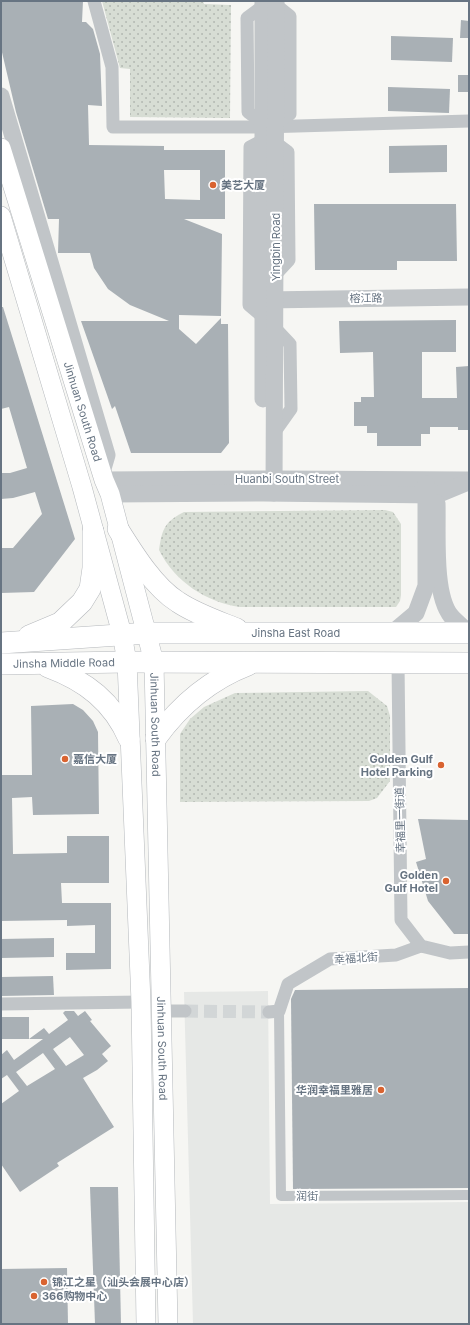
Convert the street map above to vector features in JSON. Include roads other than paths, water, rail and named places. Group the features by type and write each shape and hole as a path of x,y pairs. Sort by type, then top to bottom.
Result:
{"main road":[{"name":"Jinhuan South Road","path":"1,148 106,482 148,633 154,662 168,1324"},
{"name":"Jinhuan South Road","path":"1,216 94,531 122,634 127,662 141,1002 146,1324"},
{"path":"118,529 136,557 164,591 178,602 209,618 247,633"},
{"path":"8,642 60,623 82,602 90,589 93,568 94,531"},
{"name":"Jinsha East Road","path":"122,634 469,633"},
{"name":"Jinsha Middle Road","path":"8,642 122,634"},
{"path":"127,662 469,663"},
{"name":"Jinsha Middle Road","path":"1,664 127,662"},
{"path":"156,738 172,716 192,698 229,672 255,662"},
{"path":"40,664 68,674 86,684 102,697 122,723 129,739"}],"street":[{"path":"94,1 112,67 113,127 270,130 469,121"},
{"path":"269,3 290,16 290,114 250,148 249,305 269,322"},
{"name":"Yingbin Road","path":"268,486 270,130 269,3"},
{"path":"1,96 107,455 106,482"},
{"name":"Yingbin Road","path":"269,300 276,274 270,130"},
{"name":"榕江路","path":"269,300 469,297"},
{"name":"Yingbin Road","path":"268,486 274,433 269,322"},
{"name":"Huanbi South Street","path":"106,482 268,486 431,487 469,481"},
{"path":"431,487 439,584 444,604 450,616 469,633"},
{"path":"391,634 416,613 426,586 431,487"},
{"name":"幸福里一街道","path":"398,663 401,920 420,946"},
{"path":"420,946 450,952 469,952"},
{"name":"幸福北街","path":"274,1012 288,984 330,959 396,955 420,946"},
{"path":"1,1004 141,1002"},
{"path":"161,1012 185,1012"},
{"name":"润街","path":"274,1012 281,1196 469,1195"}],"tunnel":[{"path":"185,1011 269,1012"}],"place":[{"name":"美艺大厦","path":"213,185"},
{"name":"嘉信大厦","path":"65,759"},
{"name":"Golden Gulf Hotel Parking","path":"441,765"},
{"name":"Golden Gulf Hotel","path":"446,881"},
{"name":"华润幸福里雅居","path":"381,1090"},
{"name":"锦江之星（汕头会展中心店）","path":"44,1282"},
{"name":"366购物中心","path":"34,1296"}]}
